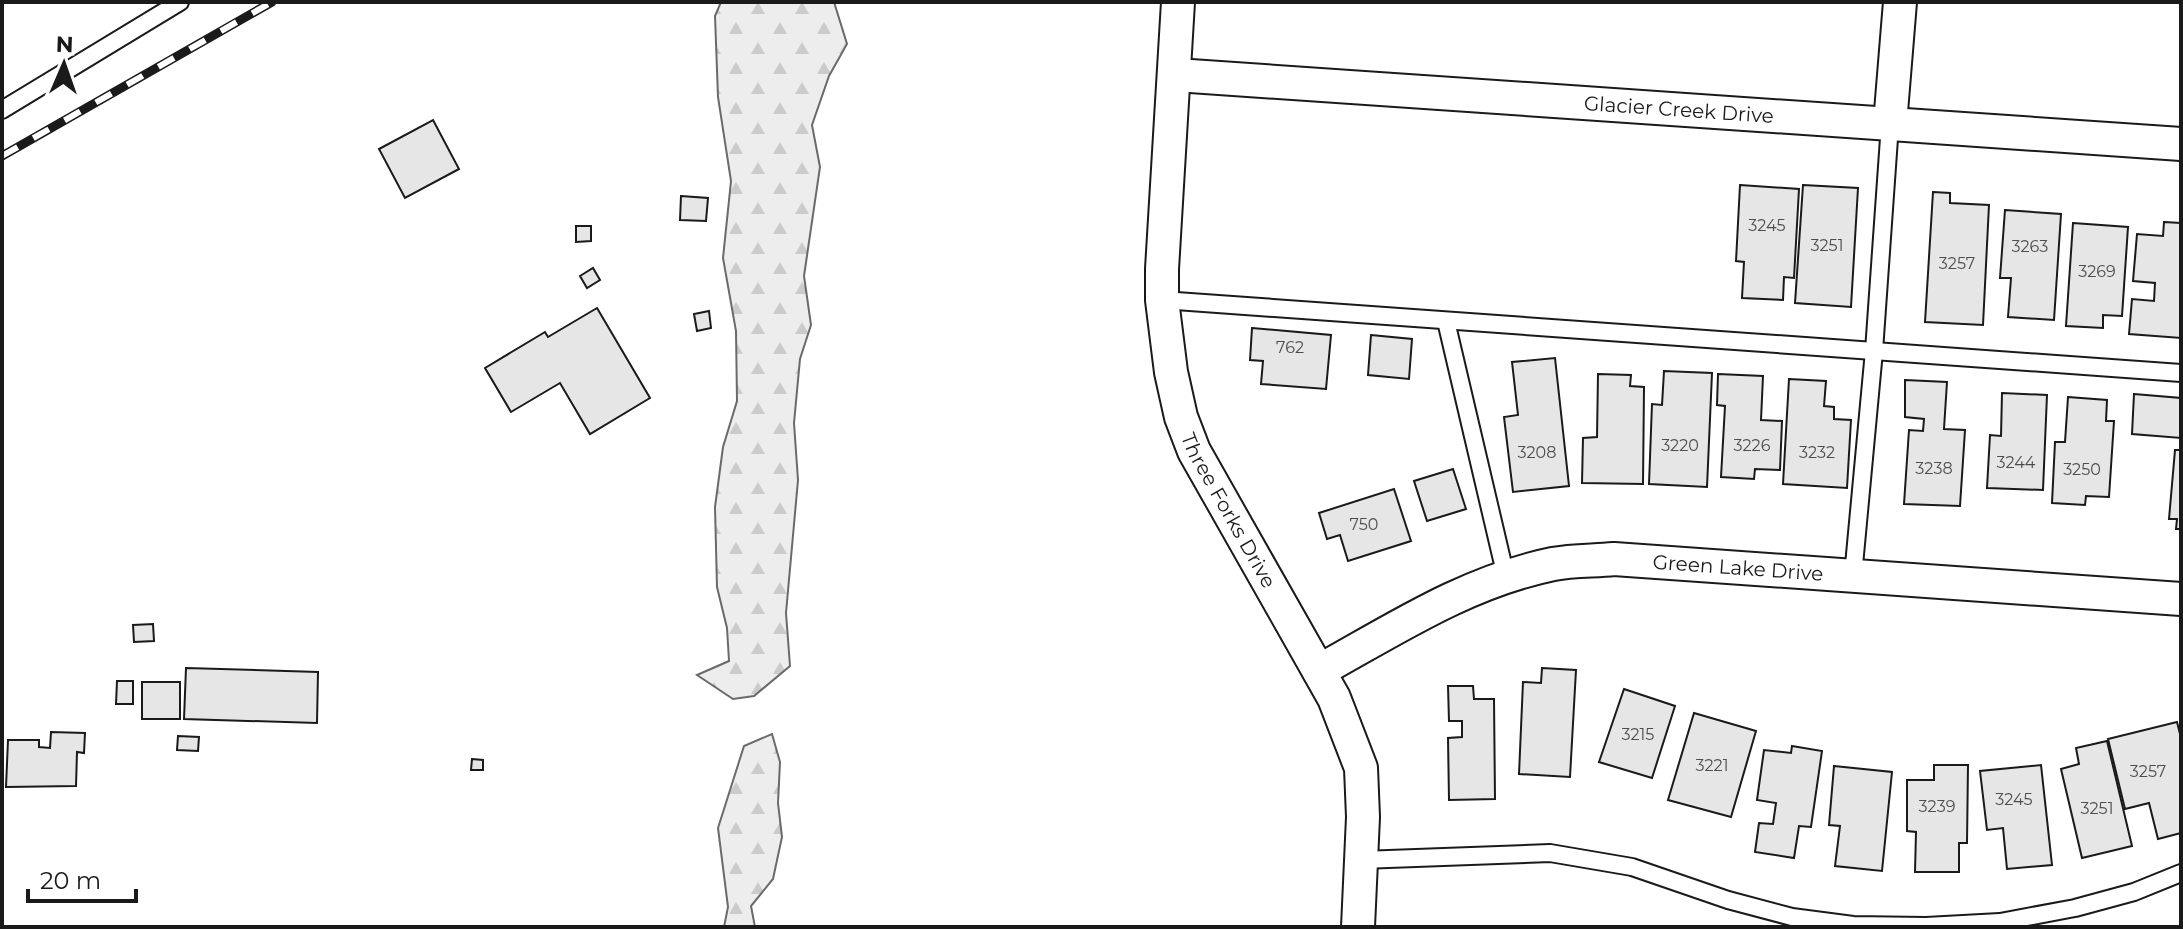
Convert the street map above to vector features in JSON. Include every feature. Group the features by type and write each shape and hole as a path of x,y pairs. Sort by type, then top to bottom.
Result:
{"street":[{"name":"Three Forks Drive","path":"1178,2 1162,269 1162,300 1171,372 1181,417 1194,451 1334,698 1361,768 1358,927"},
{"path":"1890,124 1900,2"},
{"name":"Glacier Creek Drive","path":"1176,75 2181,144"},
{"name":"Green Lake Drive","path":"1319,671 1453,596 1555,564 1614,559 2181,599"}],"lane":[{"path":"2,110 180,2"},
{"path":"1853,576 1874,351 1890,124"},
{"path":"1162,300 2181,373"},
{"path":"1446,321 1506,577"},
{"path":"1361,860 1550,853 1632,867 1728,900 1792,917 1853,925 1926,926 2000,922 2075,908 2134,892 2181,873"}],"green space":[{"path":"721,2 834,2 847,44 829,76 812,125 820,167 804,276 811,325 800,359 794,423 798,480 786,613 790,666 754,696 733,699 697,675 729,661 727,628 717,587 715,507 723,447 737,401 736,331 723,258 731,181 718,97 715,16"},
{"path":"772,734 780,762 778,803 782,837 773,879 751,906 755,927 724,927 728,907 718,828 744,746"}],"building":[{"path":"433,120 459,169 405,198 379,149"},
{"path":"1740,185 1799,189 1794,278 1784,277 1783,300 1742,298 1744,262 1736,261"},
{"path":"1803,185 1858,188 1851,307 1795,303"},
{"path":"1933,192 1950,193 1950,203 1989,205 1983,325 1925,322"},
{"path":"681,196 708,198 706,221 680,220"},
{"path":"2005,210 2061,214 2054,320 2008,317 2011,278 2000,278"},
{"path":"2164,222 2181,223 2181,338 2129,334 2132,299 2154,301 2155,283 2133,281 2137,234 2163,236"},
{"path":"2073,223 2128,227 2122,316 2103,315 2103,328 2066,326"},
{"path":"576,226 591,226 591,241 576,242"},
{"path":"593,268 600,280 587,288 580,276"},
{"path":"597,308 650,398 590,434 560,383 511,412 485,368 545,332 548,337"},
{"path":"709,311 711,328 697,331 694,314"},
{"path":"1252,328 1331,335 1326,389 1261,384 1263,361 1250,360"},
{"path":"1371,335 1412,339 1409,379 1368,375"},
{"path":"1555,358 1569,486 1513,492 1504,417 1518,415 1512,362"},
{"path":"1664,371 1712,373 1707,487 1649,484 1652,404 1662,405"},
{"path":"1598,374 1631,375 1630,386 1644,387 1643,484 1582,483 1583,438 1597,437"},
{"path":"1718,374 1763,376 1761,420 1782,421 1780,470 1755,469 1754,479 1721,477 1725,406 1717,405"},
{"path":"1789,379 1826,381 1824,406 1834,407 1834,419 1851,420 1847,488 1783,484"},
{"path":"1905,380 1947,382 1944,429 1965,430 1960,506 1904,504 1909,430 1923,431 1924,419 1905,417"},
{"path":"2002,393 2047,395 2043,490 1987,488 1990,435 2001,436"},
{"path":"2134,394 2181,398 2181,438 2132,434"},
{"path":"2068,397 2107,400 2106,421 2114,421 2109,497 2086,496 2085,505 2052,503 2055,442 2065,442"},
{"path":"2175,450 2181,450 2181,529 2176,529 2177,519 2169,519"},
{"path":"1453,469 1466,509 1427,521 1414,481"},
{"path":"1394,489 1411,541 1348,561 1340,535 1327,539 1319,513"},
{"path":"153,624 154,641 134,642 133,625"},
{"path":"186,668 318,672 317,723 184,719"},
{"path":"1542,668 1576,670 1570,777 1519,774 1523,682 1541,683"},
{"path":"117,681 133,681 133,704 116,704"},
{"path":"142,682 180,682 180,719 142,719"},
{"path":"1448,686 1473,686 1474,699 1494,699 1495,799 1449,800 1448,738 1462,737 1462,721 1449,721"},
{"path":"1624,689 1675,706 1652,778 1599,762"},
{"path":"1694,713 1756,731 1731,817 1668,800"},
{"path":"2177,722 2181,738 2181,833 2158,839 2149,803 2125,809 2108,739"},
{"path":"51,732 85,733 84,753 77,752 76,786 6,787 8,740 39,740 39,747 50,748"},
{"path":"178,736 199,737 198,751 177,750"},
{"path":"2107,741 2132,846 2082,858 2061,769 2079,764 2076,748"},
{"path":"1792,746 1822,751 1811,827 1799,826 1794,858 1755,852 1759,823 1773,824 1776,803 1757,800 1764,750 1791,753"},
{"path":"472,759 483,760 483,770 471,770"},
{"path":"1934,765 1968,765 1967,843 1959,843 1959,872 1915,872 1916,832 1907,831 1907,780 1934,780"},
{"path":"2041,765 2052,865 2007,869 2003,828 1987,830 1980,771"},
{"path":"1834,766 1892,772 1882,871 1835,866 1840,826 1829,825"}],"railway":[{"path":"2,156 272,2"}]}
